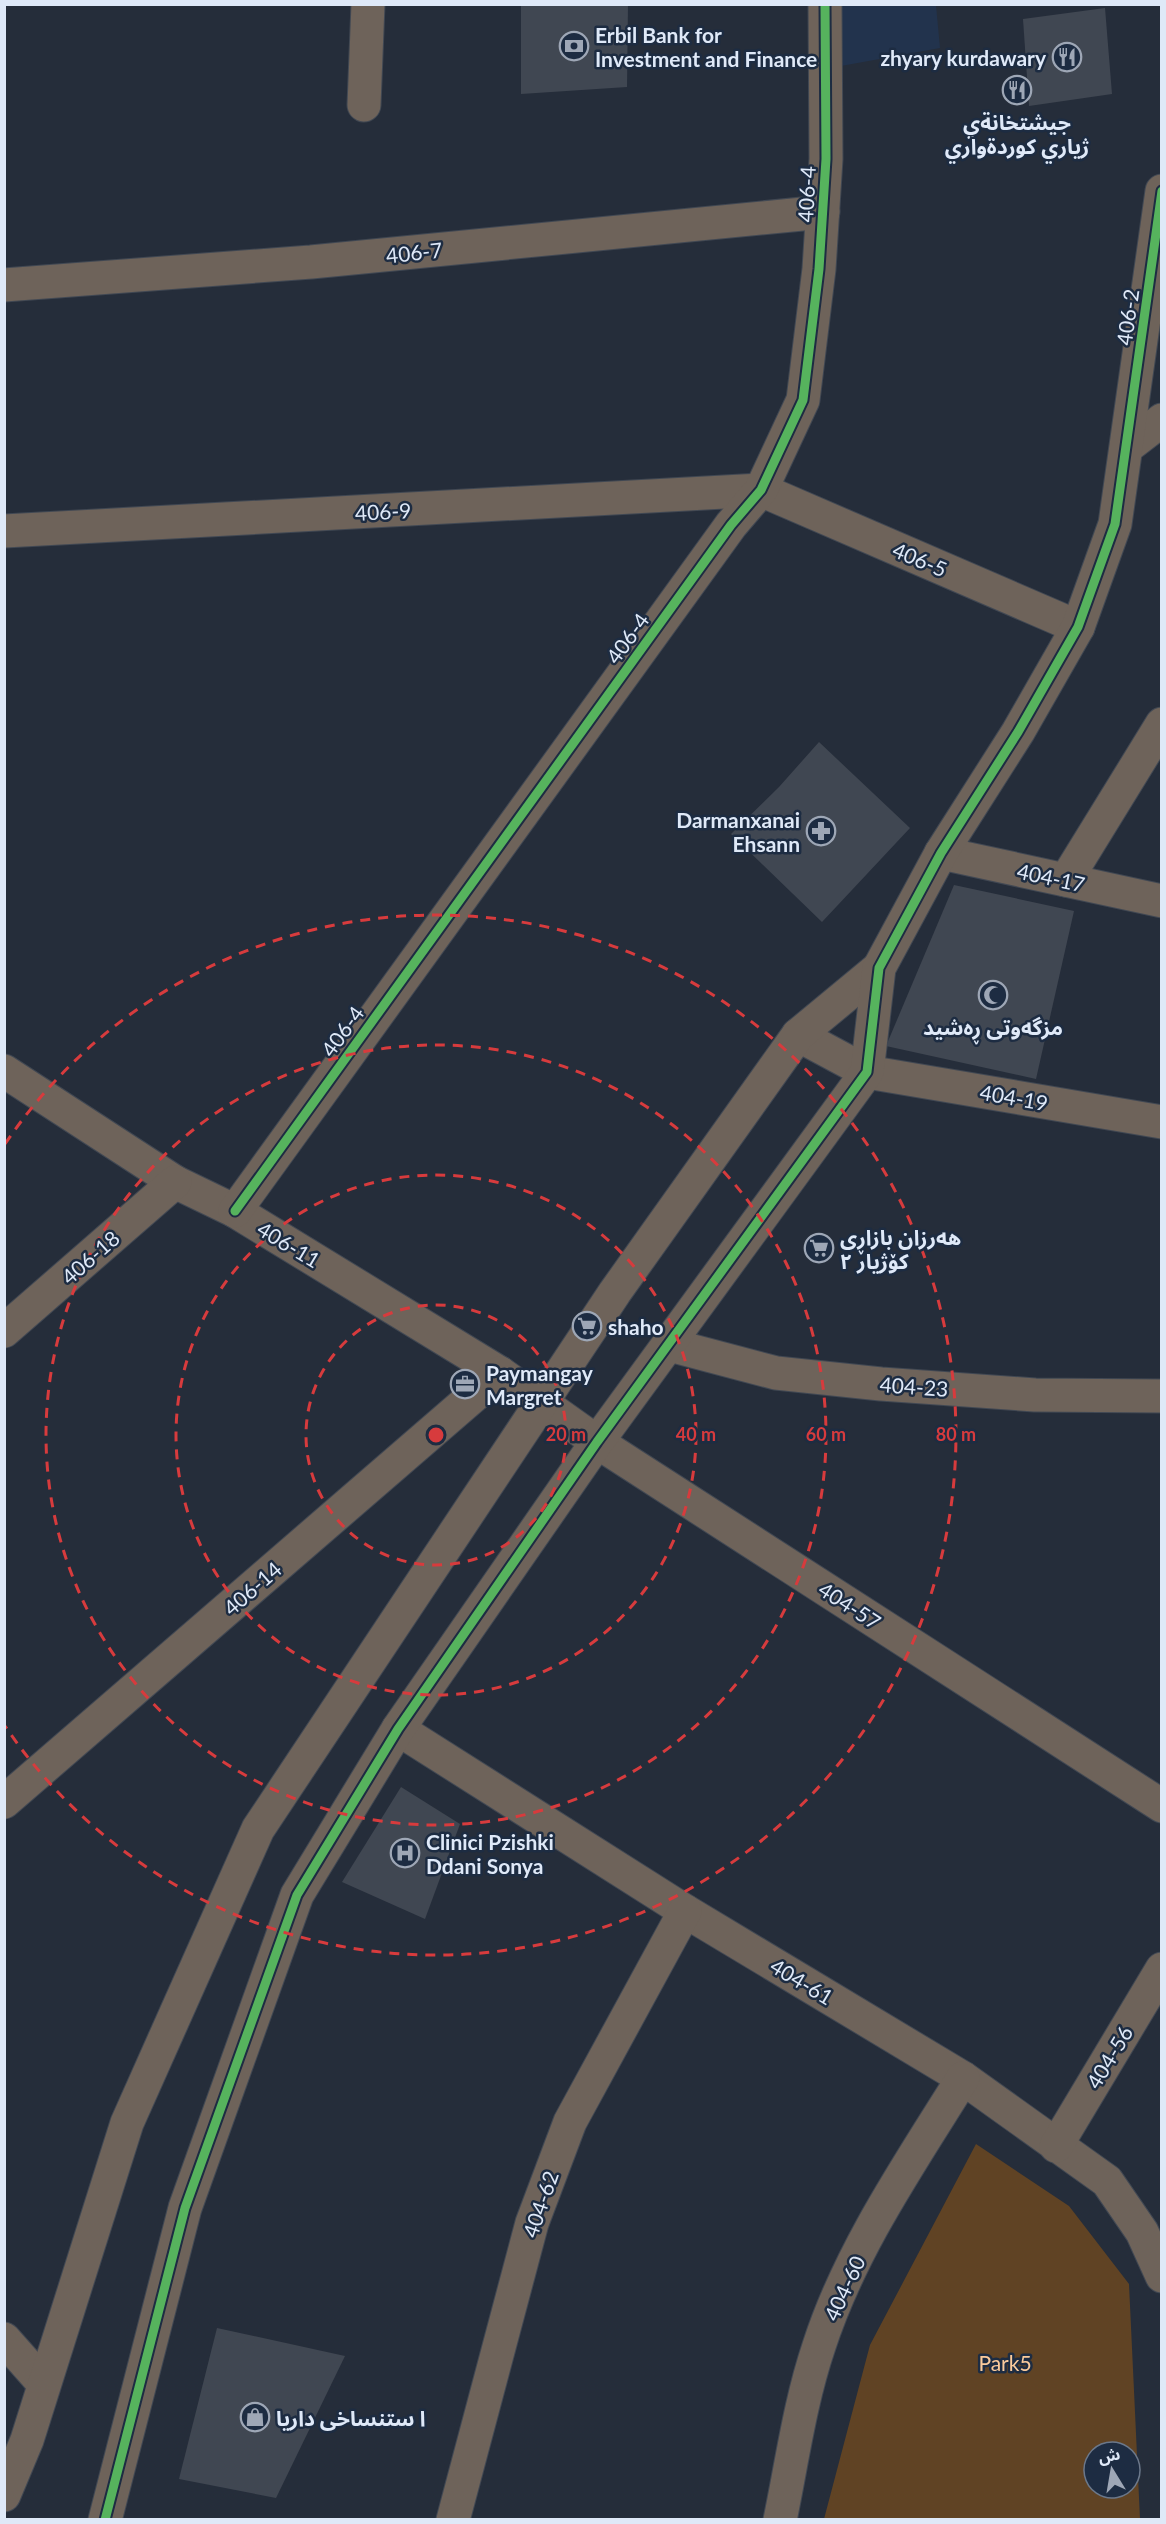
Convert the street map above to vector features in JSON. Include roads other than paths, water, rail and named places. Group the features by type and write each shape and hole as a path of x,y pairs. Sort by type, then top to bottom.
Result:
{"street":[{"path":"364,105 368,4"},
{"name":"406-4","path":"235,1211 731,525 761,490 803,400 819,269 826,159 825,4"},
{"name":"406-2","path":"879,968 941,853 1018,732 1078,627 1115,524 1161,191"},
{"name":"406-7","path":"4,285 311,262 823,212"},
{"path":"1127,447 1161,420"},
{"name":"406-9","path":"4,531 761,490"},
{"name":"406-5","path":"761,490 1078,627"},
{"path":"1066,880 1161,724"},
{"name":"404-17","path":"941,853 1161,901"},
{"path":"4,2495 16,2437 44,2384 126,2123 258,1829 615,1292 798,1035 879,968"},
{"path":"105,2520 185,2208 297,1895 398,1729 597,1442 867,1072 879,968"},
{"name":"404-19","path":"798,1035 867,1072 1161,1122"},
{"name":"406-11","path":"4,1071 175,1182 235,1211 500,1373 541,1402"},
{"name":"406-18","path":"4,1331 175,1182"},
{"name":"404-23","path":"670,1345 776,1373 880,1384 1035,1395 1161,1396"},
{"name":"406-14","path":"4,1802 500,1373"},
{"name":"404-57","path":"541,1402 597,1442 1161,1806"},
{"name":"404-61","path":"398,1729 685,1911 963,2078 1107,2181 1142,2232 1161,2276"},
{"name":"404-62","path":"453,2520 532,2223 570,2122 685,1911"},
{"name":"404-56","path":"1056,2145 1161,1969"},
{"name":"404-60","path":"780,2520 818,2347 838,2295 908,2166 963,2078"},
{"path":"4,2339 44,2384"}],"place":[{"name":"Erbil Bank for Investment and Finance","path":"574,46"},
{"name":"zhyary kurdawary","path":"1067,57"},
{"name":"جيشتخانةي ژياري كوردةواري","path":"1017,90"},
{"name":"Darmanxanai Ehsann","path":"821,831"},
{"name":"مزگەوتی ڕەشید","path":"993,995"},
{"name":"هەرزان بازاڕی کۆژیار ٢","path":"819,1248"},
{"name":"shaho","path":"587,1326"},
{"name":"Paymangay Margret","path":"465,1384"},
{"name":"Clinici Pzishki Ddani Sonya","path":"405,1853"},
{"name":"ا ستنساخی داریا","path":"255,2417"}],"park label":[{"name":"Park5","path":"1005,2362"}]}
